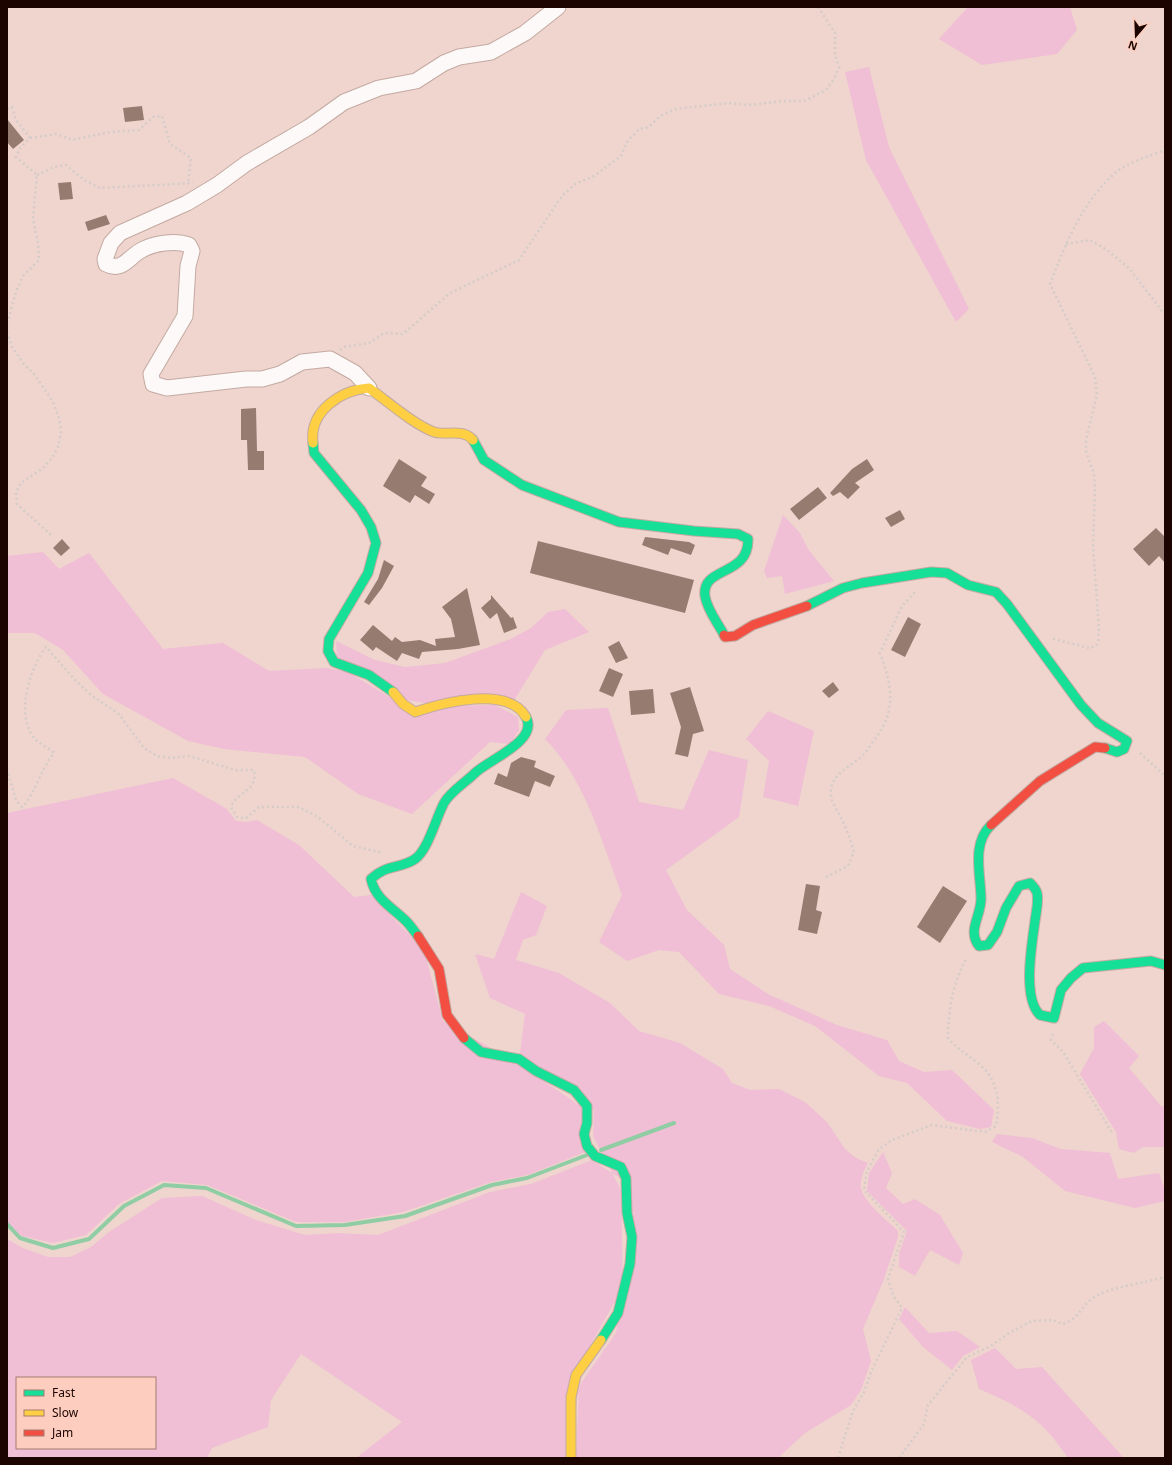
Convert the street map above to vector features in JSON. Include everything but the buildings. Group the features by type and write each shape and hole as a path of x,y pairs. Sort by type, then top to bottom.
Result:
{"street":[{"path":"558,7 525,33 491,52 458,57 444,63 416,81 379,88 344,102 309,127 247,163 217,185 166,214 120,233 111,243 105,259 106,264 112,267 120,267 140,251 150,246 182,243 189,245 192,251 188,266 185,316 151,374 153,384 167,388 246,379 262,379 280,374 302,362 330,359 355,373 369,388 403,413 435,432 457,433 468,436 478,446 484,460 522,486 619,522 694,531 738,534 748,539 750,548 740,563 716,575 708,583 705,593 708,605 725,637 735,636 753,625 800,610 843,588 862,582 931,572 947,573 968,585 996,592 1081,705 1098,723 1127,740 1124,749 1117,752 1108,748 1095,747 1075,758 1040,781 987,829 981,841 978,856 981,901 974,932 976,941 979,946 988,945 994,939 1000,928 1006,909 1019,886 1030,883 1038,891 1030,982 1031,1001 1038,1014 1046,1019 1054,1018 1061,990 1071,978 1083,968 1151,962 1165,965"},
{"path":"369,388 357,389 341,395 328,404 317,420 312,435 314,453 328,472 361,510 371,527 376,543 368,573 329,639 328,651 334,662 360,670 374,677 389,688 406,708 415,712 441,703 456,700 491,700 509,702 522,710 528,721 525,736 514,748 477,771 445,801 421,853 414,860 379,871 371,879 373,888 382,900 407,922 425,945 439,969 447,1015 463,1038 481,1052 519,1059 536,1071 574,1090 587,1106 587,1123 584,1134 587,1146 595,1156 621,1167 626,1178 627,1213 632,1237 630,1264 618,1313 609,1329 576,1375 571,1397 571,1458"}],"path":[{"path":"330,359 344,347 369,342 384,333 403,334 450,293 519,260 562,196 574,184 594,176 621,156 627,142 639,129 649,127 660,116 676,109 696,106 729,103 751,105 782,101 804,101 826,90 834,79 839,67 835,55 836,34 818,7"},
{"path":"7,109 12,107 16,120 30,138"},
{"path":"36,175 16,157 20,148 30,138 57,134 72,140 110,132 139,130 153,117 162,116 170,144 191,158 188,184"},
{"path":"1030,636 1088,648 1096,646 1098,643 1093,545 1095,488 1094,474 1086,451 1086,440 1097,395 1095,377 1050,284 1066,244 1092,198 1116,172 1165,150"},
{"path":"36,175 54,167 66,165 84,180 100,188 195,183"},
{"path":"7,324 14,299 23,276 39,260 38,242 34,220 36,175"},
{"path":"1066,244 1090,240 1107,250 1129,268 1165,315"},
{"path":"7,332 12,347 48,393 59,418 61,432 58,447 43,468 21,483 16,492 17,504 51,536"},
{"path":"826,877 848,866 854,852 842,820 832,802 831,789 836,777 847,766 864,755 884,726 891,705 889,677 880,653 902,606 931,572"},
{"path":"7,769 16,800 22,807 28,801 45,763 54,753 49,747 34,739 28,725 25,707 27,688 40,655 46,647 75,680 91,695 119,714 144,748 157,756 171,758 189,756 235,770 254,770 256,777 252,787 233,801 231,807 237,817 246,818 259,807 299,807 318,817 353,846 381,852 397,865"},
{"path":"1124,749 1141,754 1165,776"},
{"path":"838,1458 854,1411 902,1308 893,1295 888,1279 904,1232 864,1190 867,1171 879,1149 892,1140 914,1130 931,1125 985,1132 996,1126 998,1094 991,1079 979,1064 958,1050 948,1038 948,1016 952,997 962,966 976,941"},
{"path":"1054,1018 1056,1027 1051,1040 1063,1052 1113,1134"},
{"path":"899,1458 924,1424 928,1405 967,1357 991,1346 1009,1333 1032,1321 1052,1320 1063,1324 1074,1320 1092,1298 1103,1293 1165,1277"}],"shaded area":[{"path":"968,7 1070,7 1077,30 1057,54 982,65 939,39"},
{"path":"869,67 889,147 969,309 956,322 866,160 845,72"},
{"path":"783,515 800,533 808,549 834,581 785,594 782,576 767,578 764,571"},
{"path":"43,552 59,569 89,553 163,649 223,643 269,671 327,668 348,672 391,698 447,706 495,705 518,717 519,730 510,744 490,742 412,814 358,794 305,757 224,749 188,741 103,694 63,650 35,633 7,633 7,556"},
{"path":"565,609 589,632 545,650 515,699 413,706 337,658 336,641 375,660 405,667 445,663 511,639 531,628 548,612"},
{"path":"608,708 639,802 683,810 709,750 748,760 739,817 666,870 687,910 724,945 730,969 768,994 837,1025 887,1040 899,1061 924,1072 952,1070 994,1110 991,1127 980,1129 947,1121 907,1083 879,1076 815,1026 769,1006 719,994 679,952 659,950 627,961 599,942 622,895 600,834 582,793 572,773 545,739 566,710"},
{"path":"768,711 814,731 798,806 763,797 769,761 746,739"},
{"path":"173,778 227,809 236,821 247,822 257,820 299,845 354,897 371,895 424,950 443,1021 517,1063 582,1107 585,1152 528,1175 491,1182 403,1212 345,1222 296,1222 207,1185 162,1181 119,1204 86,1235 53,1243 18,1235 7,1223 7,813"},
{"path":"521,892 547,906 536,935 523,940 516,960 559,973 610,1003 639,1031 680,1043 723,1069 732,1083 750,1090 779,1089 805,1102 827,1122 845,1149 856,1158 868,1163 861,1181 862,1192 882,1216 898,1231 898,1237 884,1279 863,1329 871,1361 861,1390 851,1405 805,1433 778,1458 576,1458 579,1386 616,1333 633,1213 593,1136 594,1111 520,1053 525,1014 490,998 475,954 494,959"},
{"path":"1104,1021 1139,1056 1129,1068 1162,1107 1165,1105 1165,1147 1143,1147 1134,1153 1119,1149 1116,1132 1080,1074 1094,1048 1094,1027"},
{"path":"997,1134 1032,1138 1061,1149 1110,1153 1118,1179 1159,1173 1165,1191 1165,1201 1135,1208 1065,1191 1023,1157 992,1142"},
{"path":"883,1152 892,1173 886,1188 903,1204 915,1199 940,1215 963,1253 959,1265 930,1250 915,1276 899,1267 899,1254 907,1231 867,1191 869,1173"},
{"path":"592,1160 621,1179 623,1287 586,1353 566,1458 356,1458 402,1422 301,1354 271,1400 268,1427 212,1448 207,1458 7,1458 7,1239 23,1248 48,1257 70,1257 91,1247 109,1232 162,1198 202,1196 256,1220 305,1235 338,1233 378,1235 490,1192 531,1184"},
{"path":"905,1307 929,1333 957,1331 980,1347 963,1356 952,1370 923,1347 899,1319"},
{"path":"995,1348 1016,1369 1042,1367 1124,1458 1068,1458 1050,1434 1032,1417 1006,1401 979,1389 971,1360"}],"waterway":[{"path":"601,1150 674,1123"},
{"path":"7,1224 20,1238 53,1248 89,1239 124,1206 164,1185 206,1188 296,1226 345,1225 405,1216 492,1185 527,1178 587,1155"}],"traffic: fast":[{"path":"473,440 484,460 522,485 619,522 694,531 738,534 748,539 746,551 741,560 734,566 710,580 706,586 706,601 724,635"},
{"path":"313,443 314,453 361,510 371,527 376,543 368,573 329,639 328,651 334,662 369,675 393,692"},
{"path":"807,606 843,588 862,583 931,572 947,573 968,585 996,592 1007,604 1081,705 1098,723 1127,741 1124,749 1117,752 1105,748"},
{"path":"418,936 406,921 380,898 371,879 382,871 410,862 420,855 447,799 481,768 519,742 525,734 528,726 526,717"},
{"path":"991,825 981,841 979,850 978,860 981,899 974,935 979,946 988,945 997,932 1006,908 1019,886 1030,883 1037,892 1038,896 1032,943 1030,984 1034,1007 1040,1015 1054,1018 1061,990 1071,978 1083,968 1151,961 1165,965"},
{"path":"464,1038 481,1052 519,1059 536,1071 574,1090 587,1106 587,1123 584,1134 587,1146 595,1156 621,1167 626,1178 627,1213 632,1237 630,1264 618,1313 601,1340"}],"traffic: slow":[{"path":"313,443 313,432 316,421 329,404 348,393 369,388 418,424 434,432 465,434 473,440"},
{"path":"393,692 403,704 415,712 457,701 490,699 505,701 517,707 526,717"},
{"path":"571,1458 571,1397 576,1375 601,1340"}],"traffic: jam":[{"path":"724,635 725,637 735,636 753,625 807,606"},
{"path":"991,825 1040,781 1095,747 1105,748"},
{"path":"418,936 439,969 447,1015 464,1038"}]}
